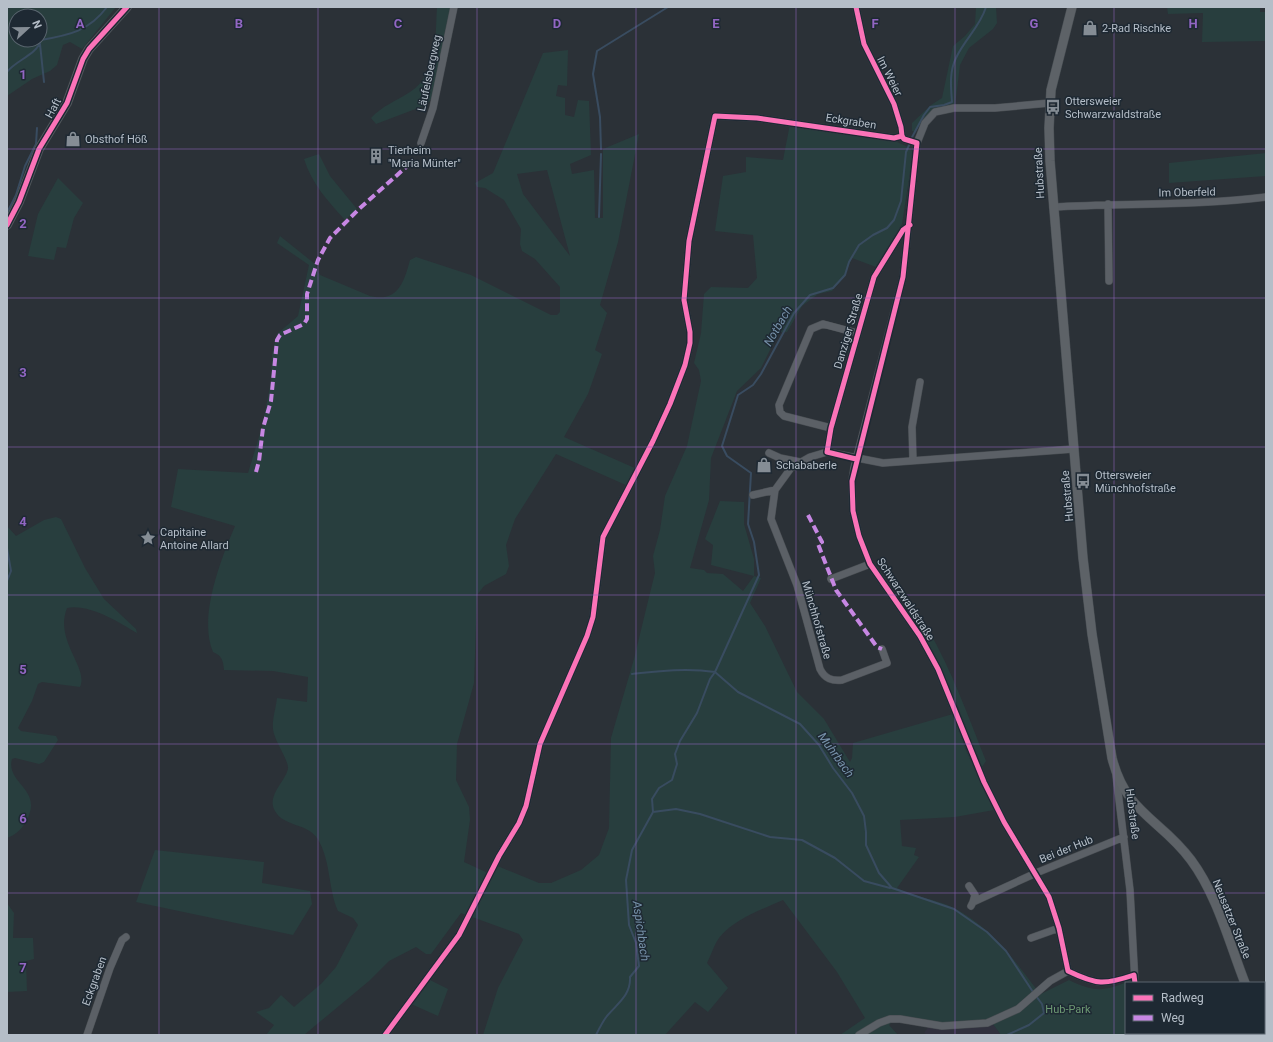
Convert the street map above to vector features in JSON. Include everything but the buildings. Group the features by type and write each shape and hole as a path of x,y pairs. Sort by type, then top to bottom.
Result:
{"main road":[{"name":"Haft","path":"7,225 19,202 39,149 67,103 83,59 89,49 126,7"},
{"name":"Hubstraße","path":"1072,7 1054,77 1050,103 1049,137 1053,207 1083,558 1092,634 1116,775"},
{"name":"Neusatzer Straße","path":"1116,775 1124,791 1134,804 1181,849 1204,879 1245,982"}],"street":[{"name":"Läufelsbergweg","path":"421,143 433,108 454,7"},
{"name":"Im Weier","path":"856,7 864,44 894,104 903,138"},
{"name":"Schwarzwaldstraße","path":"1050,103 995,108 954,108 935,112 925,123 915,142 910,224 903,277 856,459 852,481 853,511 859,536 870,564 920,636 938,669 984,782 1004,822 1036,873 1049,897 1059,928 1068,972"},
{"name":"Eckgraben","path":"386,1035 459,935 499,856 519,823 526,806 540,744 587,636 593,617 603,537 653,441 685,364 690,343 690,332 684,300 688,248 715,116 758,118 894,138 903,138"},
{"path":"903,138 915,142"},
{"name":"Im Oberfeld","path":"1053,207 1108,204 1228,202 1266,197"},
{"path":"1108,204 1109,281"},
{"name":"Danziger Straße","path":"827,452 831,428 874,277 903,230 910,224"},
{"path":"893,245 904,247 906,253"},
{"path":"831,428 784,416 780,412 779,405 811,329 823,324 857,333"},
{"path":"913,460 912,427 920,382"},
{"path":"827,452 856,459 883,463 1074,449"},
{"name":"Münchhofstraße","path":"827,452 800,462 791,468 775,490 771,519 797,585 820,669 823,674 827,678 842,680 887,663 882,649"},
{"path":"769,453 784,459 800,462"},
{"path":"753,495 775,490"},
{"name":"Schwarzwaldstraße","path":"832,579 870,564"},
{"name":"Hubstraße","path":"1116,775 1130,890 1135,982"},
{"name":"Bei der Hub","path":"969,886 975,895 972,904 1036,873 1124,837"},
{"path":"1031,938 1059,928"},
{"name":"Eckgraben","path":"87,1035 110,968 122,940 126,937"},
{"path":"859,1035 879,1023 890,1019 900,1019 942,1026 987,1023 1018,1009 1050,981 1068,972 1090,982 1111,982 1134,975"}],"shaded area":[{"path":"993,1024 1001,1035 928,1035 924,1033 929,1026 976,1027"}],"green space":[{"path":"7,7 116,7 82,49 70,42 63,45 57,65 50,71 32,79 7,96"},
{"path":"437,7 452,7 432,98 426,105 376,124 371,118 375,114 410,92 426,75 433,54 435,42"},
{"path":"976,7 996,7 997,23 993,29 969,48 960,65 955,106 925,118 915,132 912,131 912,123 931,105 942,98 953,46 965,36 975,24"},
{"path":"1167,7 1260,7 1260,12 1266,12 1266,41 1202,42 1203,13 1168,14"},
{"path":"568,50 567,86 558,85 556,96 565,98 565,115 574,117 578,100 589,101 591,155 570,164 572,174 594,170 595,218 603,218 603,149 639,134 618,242 600,305 607,313 595,350 602,354 588,394 564,437 637,469 628,486 556,454 515,519 506,545 509,566 506,574 484,586 477,595 474,683 457,744 456,780 469,807 470,820 464,862 488,873 468,916 461,913 431,954 426,954 416,947 389,961 369,981 304,1035 266,1035 274,1025 256,1012 269,1008 281,995 294,1007 322,983 336,967 358,925 353,918 338,911 332,893 325,855 317,838 313,833 302,827 284,820 275,811 273,805 274,795 288,769 288,765 273,729 277,698 307,702 308,677 273,671 224,670 222,659 213,652 209,638 208,622 213,588 235,526 171,507 178,469 248,473 262,427 271,382 272,354 277,334 298,316 309,265 277,243 280,236 315,264 320,275 370,296 387,296 398,289 405,276 410,260 416,257 471,275 551,315 557,315 560,312 560,287 535,259 522,251 520,244 521,229 504,200 485,188 477,187 475,183 493,173 543,53","holes":["547,170 570,256 523,194 517,174"]},
{"path":"790,124 895,141 910,148 913,153 902,224 876,267 852,258 844,277 832,291 818,294 802,306 787,332 779,332 761,368 737,391 711,458 709,500 690,568 704,570 707,573 723,574 743,591 754,576 761,578 750,603 765,626 797,692 824,719 850,762 852,758 853,743 953,714 966,750 994,810 955,817 900,820 902,846 916,848 914,855 919,857 897,888 910,894 952,907 978,923 1010,955 1037,990 1022,1003 990,1020 939,1023 899,1017 868,1026 854,1035 840,1035 865,1018 837,972 783,900 740,920 725,931 719,938 707,963 728,988 708,1012 695,1002 665,1035 483,1035 498,988 523,940 519,934 472,917 495,865 539,883 551,883 581,870 599,855 609,828 611,738 634,659 655,573 653,556 660,530 665,496 687,446 701,381 699,370 694,363 701,333 704,294 711,287 748,288 757,278 753,235 715,231 723,176 746,172 746,157 783,160"},
{"path":"1266,153 1266,176 1169,183 1169,163"},
{"path":"319,154 330,176 357,209 345,220 321,191 307,168 304,159"},
{"path":"58,178 83,203 74,218 66,248 57,247 54,260 28,256 38,214"},
{"path":"720,501 744,502 744,524 754,559 754,576 711,565 713,545 705,539"},
{"path":"56,517 61,519 85,568 104,599 136,629 137,633 103,614 84,608 67,608 64,620 65,632 80,671 80,687 42,682 38,684 32,701 18,728 21,731 56,736 58,740 44,762 39,764 15,758 12,759 11,768 14,775 28,794 31,802 30,812 23,826 15,834 7,838 7,526 16,536 44,520"},
{"path":"928,629 952,677 986,761 982,767 948,683 921,631"},
{"path":"155,850 264,862 262,883 310,891 312,904 293,935 136,902"},
{"path":"7,903 14,913 13,938 33,938 34,959 26,961 27,991 7,992"},
{"path":"430,980 448,989 438,1016 411,1004"},
{"name":"Hub-Park","path":"1069,980 1085,987 1099,989 1105,989 1125,983 1125,1034 1162,1035 1001,1035 993,1024 1018,1012 1041,994"},
{"path":"893,1021 889,1025 898,1035 863,1035 874,1028"}],"waterway":[{"path":"7,72 31,54 39,45 41,40 78,31 93,22 107,7"},
{"path":"601,149 600,117 593,74 597,51 668,7"},
{"name":"Notbach","path":"911,139 930,107 952,102 951,80 954,63 959,51 980,21 986,7"},
{"path":"40,48 44,82"},
{"path":"7,213 16,195 25,166 36,144 37,128"},
{"name":"Notbach","path":"596,1035 606,1018 626,994 630,983 630,977 639,966 636,943 629,925 626,880 632,850 653,812 652,799 659,788 672,780 677,764 675,754 680,741 697,713 710,679 715,672 759,575 754,542 748,524 751,473 727,456 722,446 738,395 753,385 761,374 794,313 810,295 833,288 845,275 849,262 859,245 873,235 887,228 894,220 901,201 906,152 910,143"},
{"path":"599,217 601,154"},
{"path":"7,548 11,571 7,581"},
{"path":"632,674 684,670 715,672"},
{"name":"Muhrbach","path":"715,672 738,692 800,724 819,745 833,768 852,793 864,816 866,845 879,873 892,888 954,909 987,932 1006,951 1033,992"},
{"name":"Muhrbach","path":"653,812 676,809 700,814 770,837 802,840 835,858 864,881 890,888"},
{"name":"Muhrbach","path":"1007,1035 1029,1025 1044,1013 1042,1004 1036,996"}],"marked path":[{"path":"256,472 259,461 263,428 271,401 277,340 280,335 304,324 307,319 307,294 318,260 330,238 359,209 414,160"},
{"path":"808,515 822,542 818,544 836,590 877,647 882,649"}],"cycle path":[{"path":"7,225 19,202 39,149 67,103 83,59 89,49 127,7"},
{"path":"856,7 864,44 894,104 901,127 902,136 904,139 917,143 903,277 852,481 853,511 859,536 870,564 920,636 938,669 984,782 1004,822 1049,897 1059,928 1068,971 1086,979 1101,982 1115,981 1134,975 1135,982"},
{"path":"385,1035 459,935 499,856 519,823 526,806 540,744 587,636 593,617 603,537 653,441 670,404 685,365 690,343 690,332 684,300 689,241 715,116 757,118 894,138 902,136"},
{"path":"856,459 827,452 831,428 874,277 903,230 910,225"}],"place":[{"name":"2-Rad Rischke","path":"1090,28"},
{"name":"Ottersweier Schwarzwaldstraße","path":"1053,107"},
{"name":"Obsthof Höß","path":"73,139"},
{"name":"Tierheim \"Maria Münter\"","path":"376,156"},
{"name":"Schababerle","path":"764,465"},
{"name":"Ottersweier Münchhofstraße","path":"1083,481"},
{"name":"Capitaine Antoine Allard","path":"148,538"}],"water label":[{"name":"Aspichbach","path":"641,931"}]}
